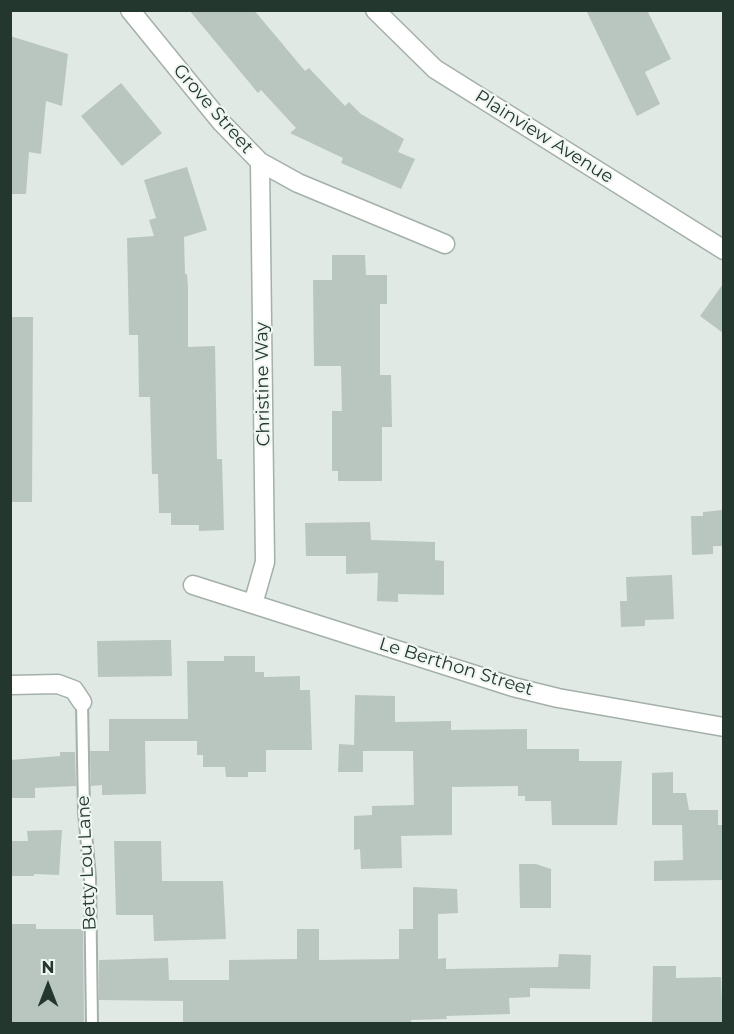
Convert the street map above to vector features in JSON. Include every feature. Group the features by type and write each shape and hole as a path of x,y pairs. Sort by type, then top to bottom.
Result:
{"street":[{"name":"Grove Street","path":"130,10 222,123 260,162 298,183 445,244"},
{"name":"Plainview Avenue","path":"375,10 435,69 723,250"},
{"name":"Christine Way","path":"253,604 265,562 260,162"},
{"name":"Le Berthon Street","path":"194,585 513,687 558,698 723,727"},
{"path":"10,685 58,684 74,690 81,702"}],"lane":[{"name":"Betty Lou Lane","path":"81,702 84,812 90,878 92,1023"}],"building":[{"path":"189,10 254,10 305,71 309,68 345,106 349,102 361,114 404,139 398,152 415,159 401,189 341,163 343,158 290,133 296,128 261,90 258,93"},
{"path":"586,10 647,10 671,59 645,72 660,104 637,116"},
{"path":"10,36 68,54 62,106 46,101 41,154 29,152 26,194 10,194"},
{"path":"121,83 162,133 122,166 81,116"},
{"path":"187,167 207,230 184,237 185,274 187,274 188,287 188,347 215,346 217,459 222,459 224,530 199,531 199,525 171,525 171,513 159,513 158,474 152,474 150,397 139,397 138,335 129,335 127,238 154,236 149,220 156,218 144,180"},
{"path":"332,255 365,255 366,275 387,275 387,304 380,304 380,375 391,375 392,427 382,427 382,481 338,481 338,471 332,471 332,411 342,411 341,366 314,366 313,280 332,280"},
{"path":"723,284 723,333 700,316"},
{"path":"10,317 33,317 32,502 10,502"},
{"path":"723,510 723,546 713,546 713,554 692,555 691,516 703,516 703,512"},
{"path":"370,522 371,540 435,542 435,560 444,561 444,595 398,594 398,602 377,601 378,573 346,574 346,556 306,556 305,523"},
{"path":"672,575 674,619 645,620 645,626 621,627 620,601 627,601 626,577"},
{"path":"171,640 172,676 98,677 97,641"},
{"path":"224,656 255,656 255,672 264,672 264,677 300,676 300,690 310,690 312,750 266,750 266,772 248,772 248,777 226,777 225,767 203,767 203,755 197,755 197,741 145,741 146,794 102,795 102,785 91,786 90,751 109,751 109,719 188,719 187,661 224,661"},
{"path":"355,695 395,696 395,722 451,721 451,730 527,729 527,749 579,749 579,761 622,761 617,825 552,825 551,801 525,801 525,796 518,796 518,786 452,787 452,835 401,836 402,868 361,869 360,849 354,850 354,816 372,815 372,806 414,805 413,751 363,751 363,772 338,772 339,744 354,745"},
{"path":"60,752 75,752 76,786 35,788 35,798 10,798 10,760 60,756"},
{"path":"673,772 673,793 686,793 689,810 718,810 718,825 723,825 723,880 654,881 654,861 683,860 682,825 652,825 652,773"},
{"path":"62,830 59,875 10,876 10,841 28,841 27,831"},
{"path":"114,841 161,841 162,881 223,881 226,939 154,941 153,915 116,915"},
{"path":"519,864 536,864 551,869 551,908 520,908"},
{"path":"413,887 457,889 458,913 438,914 438,959 446,958 446,969 558,967 559,954 591,955 590,989 530,988 530,997 509,998 510,1014 446,1016 447,1019 411,1020 411,1023 183,1023 183,1001 99,1000 99,960 168,958 169,980 229,980 229,960 297,959 297,929 319,929 319,960 399,959 399,929 413,929"},
{"path":"10,924 36,924 36,929 83,929 84,1023 10,1023"},
{"path":"653,966 676,966 676,978 721,977 723,1023 652,1023"}]}
